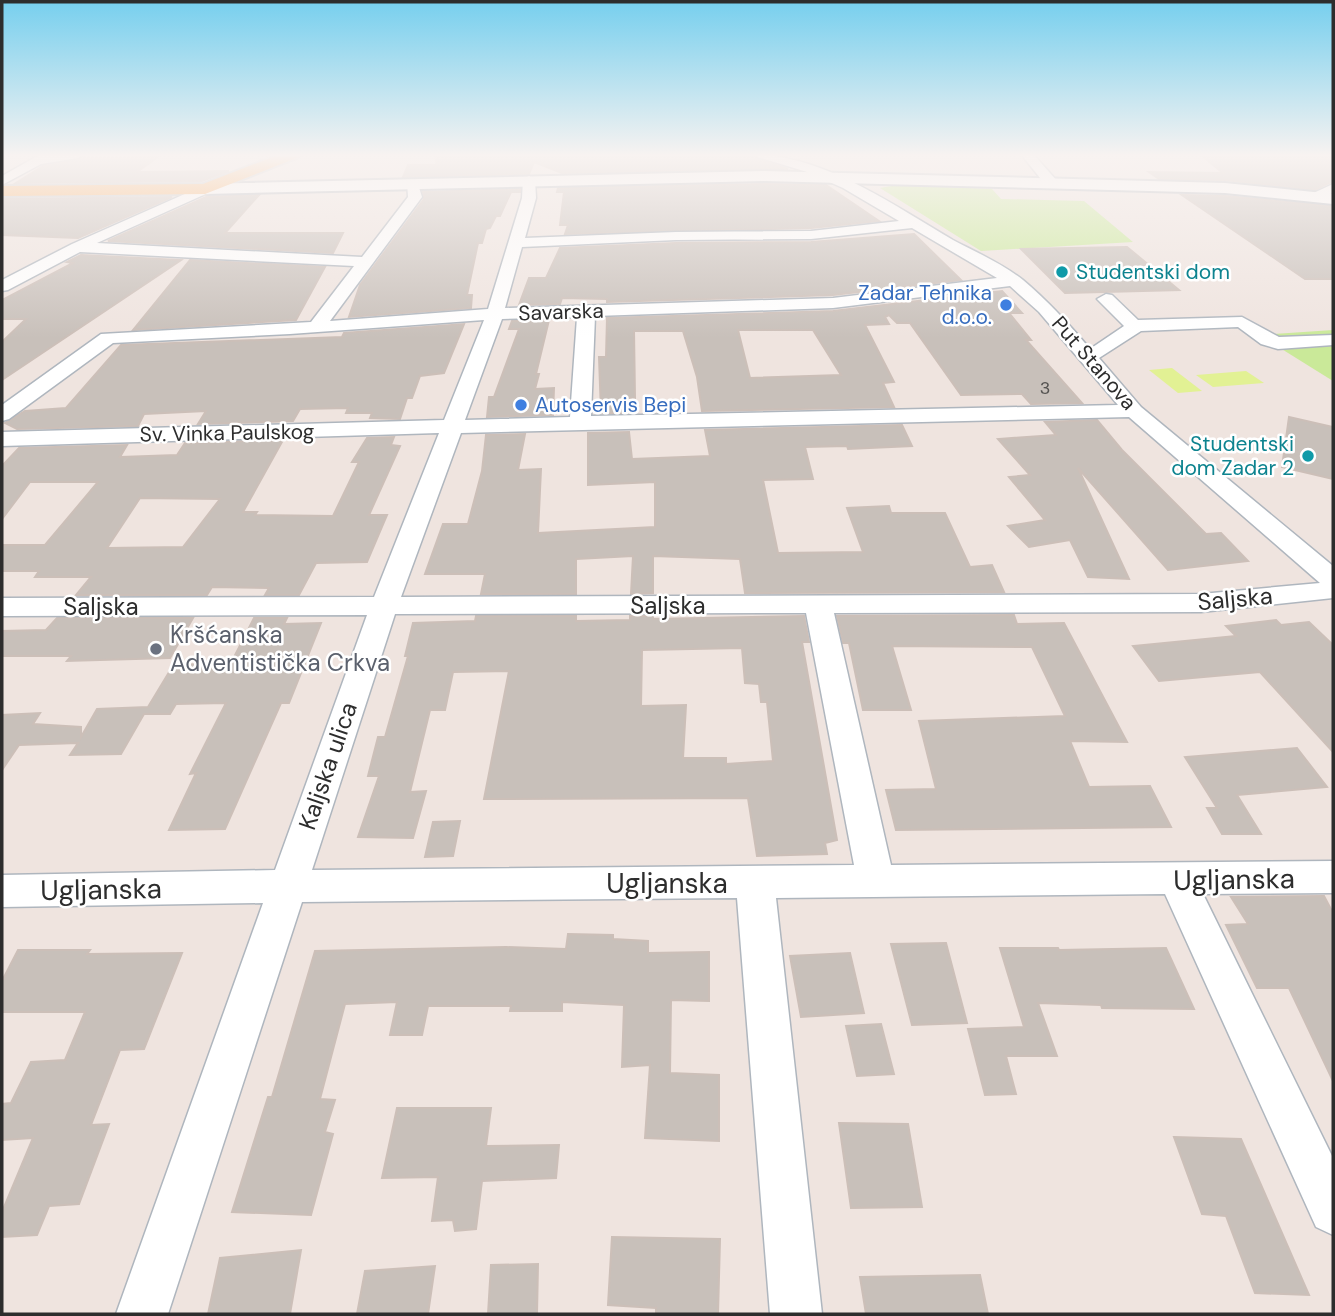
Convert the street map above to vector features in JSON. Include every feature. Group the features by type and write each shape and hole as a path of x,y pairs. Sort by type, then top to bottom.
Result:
{"street":[{"path":"2,286 77,247 147,215"},
{"path":"318,325 402,215"},
{"name":"Kaljska ulica","path":"142,1314 384,606 495,314 524,215"},
{"name":"Put Stanova","path":"903,215 1014,281 1045,308 1134,411 1333,580"},
{"path":"516,243 676,236 811,235 916,223"},
{"path":"77,247 368,262"},
{"name":"Savarska","path":"2,415 108,338 290,329 495,314 833,303 1014,281"},
{"path":"1106,299 1133,326 1242,322 1268,340 1278,343 1333,340"},
{"path":"580,423 586,311"},
{"path":"1097,354 1135,327 1133,326"},
{"name":"Sv. Vinka Paulskog","path":"2,439 1134,411"},
{"name":"Saljska","path":"2,607 1201,603 1333,590"},
{"path":"818,605 876,882"},
{"name":"Ugljanska","path":"2,891 1333,877"},
{"path":"1177,880 1333,1210"},
{"path":"755,883 796,1314"}],"green space":[{"path":"924,215 1101,215 1133,242 981,251"},
{"path":"1333,330 1333,381 1259,335"},
{"path":"1172,368 1202,391 1178,393 1149,370"},
{"path":"1246,371 1264,383 1213,387 1196,375"}],"building":[{"path":"2,215 130,215 78,238 2,235"},
{"path":"165,215 241,215 225,233 343,233 333,253 108,241"},
{"path":"412,215 500,215 496,216 490,228 486,229 482,243 478,243 467,295 472,295 471,308 349,317 360,285"},
{"path":"561,215 871,215 879,221 811,228 565,234 568,225 560,225"},
{"path":"1212,215 1333,215 1333,279 1305,279"},
{"path":"914,234 961,280 833,295 607,302 607,299 562,298 560,304 519,305 529,278 546,278 560,248 676,243 811,242"},
{"name":"Studentski dom","path":"1127,247 1179,290 1065,293 1021,249"},
{"path":"81,255 181,260 2,380 2,342 26,319 2,319 2,300 73,263 67,262"},
{"path":"190,260 325,267 296,320 133,330"},
{"path":"1002,291 1022,313 1009,313 1031,340 1026,340 1082,403 1031,404 1022,394 961,395 910,323 897,323 889,315 885,317 889,324 865,325 894,382 883,383 894,407 702,411 697,377 683,331 634,331 635,398 626,398 627,413 601,413 599,357 606,357 607,318 833,311","holes":["738,330 813,330 841,375 750,378"]},
{"path":"549,320 535,389 554,388 553,415 487,417 489,397 494,397 519,329 509,329 512,321"},
{"path":"464,324 444,373 420,376 412,398 407,398 400,419 370,418 372,413 346,413 348,408 300,409 293,421 198,424 206,411 144,414 138,426 17,429 5,423 25,411 66,408 121,345 342,337 344,333"},
{"name":"Studentski dom Zadar 2","path":"1289,417 1333,427 1333,479 1282,467"},
{"path":"1097,420 1122,450 1206,534 1221,533 1248,561 1168,570 1078,468 1129,579 1088,577 1070,540 1029,547 1008,526 1045,520 1009,477 1030,475 998,439 1056,435 1045,422"},
{"path":"902,425 912,446 848,449 847,446 805,447 813,479 763,480 778,553 863,552 847,508 889,506 891,513 945,513 970,567 992,565 1004,592 745,593 740,559 653,556 653,593 631,594 633,556 576,559 576,594 481,594 485,574 425,574 443,524 468,524 482,471 486,435 525,434 518,470 541,469 538,533 655,527 655,482 588,485 588,433 629,432 632,459 710,456 705,430"},
{"path":"394,437 391,445 400,446 369,515 387,515 367,562 316,563 299,595 265,595 269,588 212,587 207,595 76,595 91,577 35,577 39,571 2,571 2,545 45,545 98,482 30,482 2,519 2,466 19,448 127,445 120,457 177,455 185,443 283,440 243,512 257,512 255,515 333,516 359,462 352,462 367,438","holes":["140,498 220,499 183,547 107,548"]},
{"path":"1014,615 1017,624 1064,623 1127,742 1070,741 1089,787 1150,786 1171,827 896,830 886,790 936,789 919,721 1065,716 1032,647 892,646 911,710 863,710 849,643 843,643 837,616"},
{"path":"476,616 576,616 576,621 630,620 630,616 653,616 653,619 804,616 809,642 802,642 837,840 825,843 827,854 757,856 748,798 484,799 509,671 453,672 445,710 430,710 410,792 426,791 413,838 358,837 379,776 368,776 378,737 385,737 408,656 405,656 413,623 475,621","holes":["742,648 745,683 759,684 761,702 767,702 773,761 726,764 726,758 683,758 686,705 641,706 642,650"]},
{"path":"57,618 193,618 170,658 67,661 71,656 2,656 2,631 46,630"},
{"path":"254,618 287,618 284,624 321,623 289,703 281,703 225,829 169,830 196,773 190,774 226,703 176,704 170,714 144,714 121,754 70,755 78,743 19,745 2,770 2,715 40,713 33,724 81,727 81,737 97,709 148,707 174,664 230,665"},
{"path":"1276,620 1281,625 1309,622 1333,645 1333,752 1260,672 1159,681 1133,646 1236,636 1226,626"},
{"path":"1297,748 1327,787 1237,795 1261,834 1222,834 1207,808 1217,808 1185,757"},
{"path":"460,821 453,856 425,857 433,822"},
{"path":"1324,896 1333,913 1333,1081 1289,988 1257,988 1226,925 1248,924 1231,897"},
{"path":"568,934 613,935 613,939 648,941 648,953 709,952 709,1001 671,1000 670,1073 719,1075 719,1141 645,1138 650,1065 622,1067 624,1005 562,1002 562,1011 510,1011 511,1006 428,1006 422,1035 390,1035 397,1002 345,1004 320,1099 335,1100 325,1132 333,1134 311,1215 232,1212 268,1097 272,1097 315,951 506,947 566,949"},
{"path":"946,943 967,1023 912,1025 891,944"},
{"path":"1000,948 1166,948 1194,1009 1102,1008 1101,1005 1038,1003 1057,1056 1006,1056 1016,1094 985,1095 968,1029 1024,1027"},
{"path":"18,950 90,950 87,954 182,953 144,1049 120,1050 91,1125 109,1124 79,1204 49,1206 37,1235 2,1237 2,1212 33,1138 2,1140 2,1104 11,1103 31,1062 65,1060 85,1012 2,1012 2,981"},
{"path":"850,953 864,1013 801,1017 790,956"},
{"path":"881,1024 894,1074 857,1076 846,1026"},
{"path":"397,1108 491,1108 486,1146 559,1145 556,1178 482,1181 476,1229 455,1231 453,1220 432,1221 438,1177 382,1178"},
{"path":"839,1123 908,1124 922,1207 851,1208"},
{"path":"1174,1137 1241,1139 1309,1295 1255,1293 1226,1216 1202,1214"},
{"path":"612,1237 720,1239 718,1314 656,1314 656,1308 608,1305"},
{"path":"301,1250 290,1314 208,1314 220,1258"},
{"path":"538,1264 537,1314 488,1314 491,1265"},
{"path":"435,1266 428,1314 357,1314 365,1271"},
{"path":"980,1275 988,1314 866,1314 860,1277"}],"place":[{"name":"Studentski dom","path":"1062,272"},
{"name":"Zadar Tehnika d.o.o.","path":"1006,305"},
{"name":"Autoservis Bepi","path":"521,405"},
{"name":"Studentski dom Zadar 2","path":"1308,456"},
{"name":"Kršćanska Adventistička Crkva","path":"156,649"}]}
